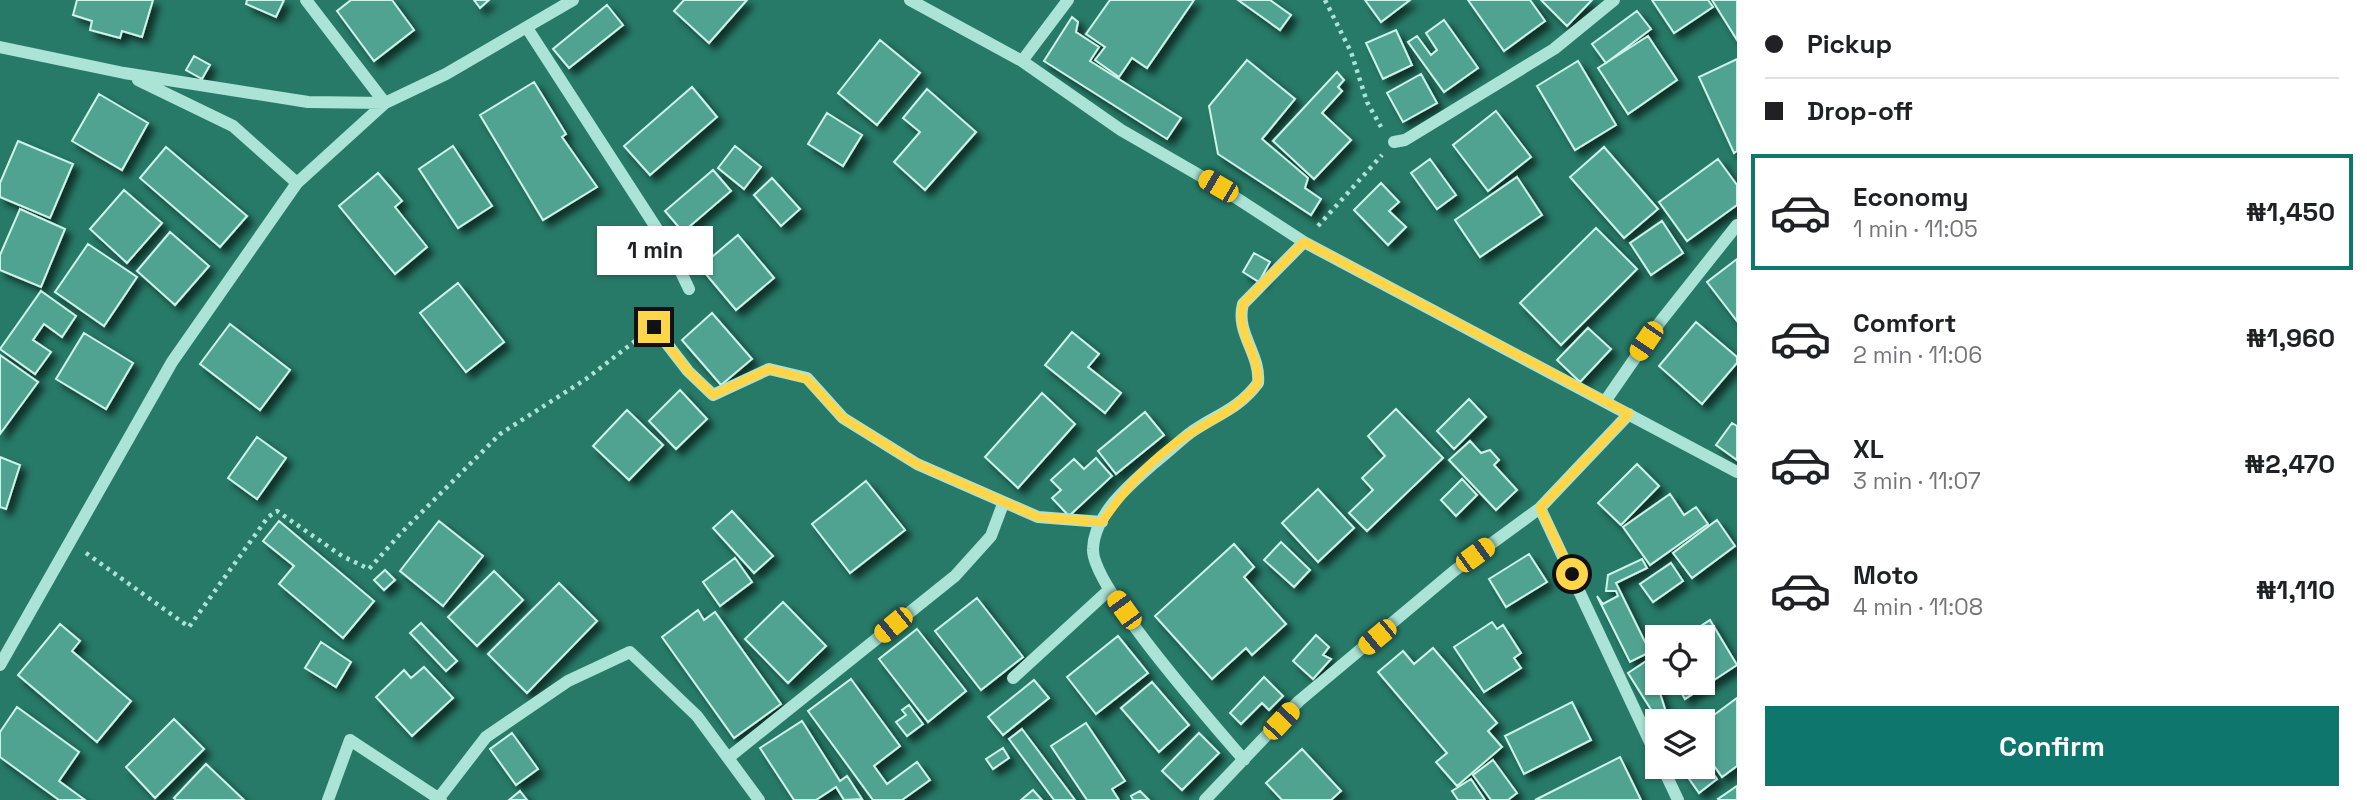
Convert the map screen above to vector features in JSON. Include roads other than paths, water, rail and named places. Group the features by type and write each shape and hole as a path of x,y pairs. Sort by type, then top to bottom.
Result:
{"street":[{"path":"306,0 385,103"},
{"path":"0,665 172,362 297,183 385,103 446,74 573,0"},
{"path":"910,0 1022,61 1121,130 1218,186 1304,242 1606,400 1737,472"},
{"path":"1022,61 1068,0"},
{"path":"1394,142 1405,140 1544,56 1614,0"},
{"path":"527,28 670,249 690,289"},
{"path":"0,47 124,73 308,102 385,103"},
{"path":"124,73 233,126 297,183"},
{"path":"1606,400 1660,322 1737,225"},
{"path":"1244,760 1168,670 1097,573 1093,561 1093,546 1102,522 1125,489 1192,432 1227,414 1258,383 1259,371 1241,327 1243,304 1304,242"},
{"path":"654,327 688,371 713,395 769,369 807,379 843,418 917,464 1003,504 1038,517 1102,522"},
{"path":"1205,800 1299,701 1454,571 1540,508 1629,414"},
{"path":"728,758 956,576 991,536 1003,504"},
{"path":"1540,508 1645,732"},
{"path":"1013,678 1109,590"},
{"path":"328,800 350,740 440,799 486,737 568,681 630,652 696,716 759,800"},
{"path":"1668,779 1678,800"}]}
